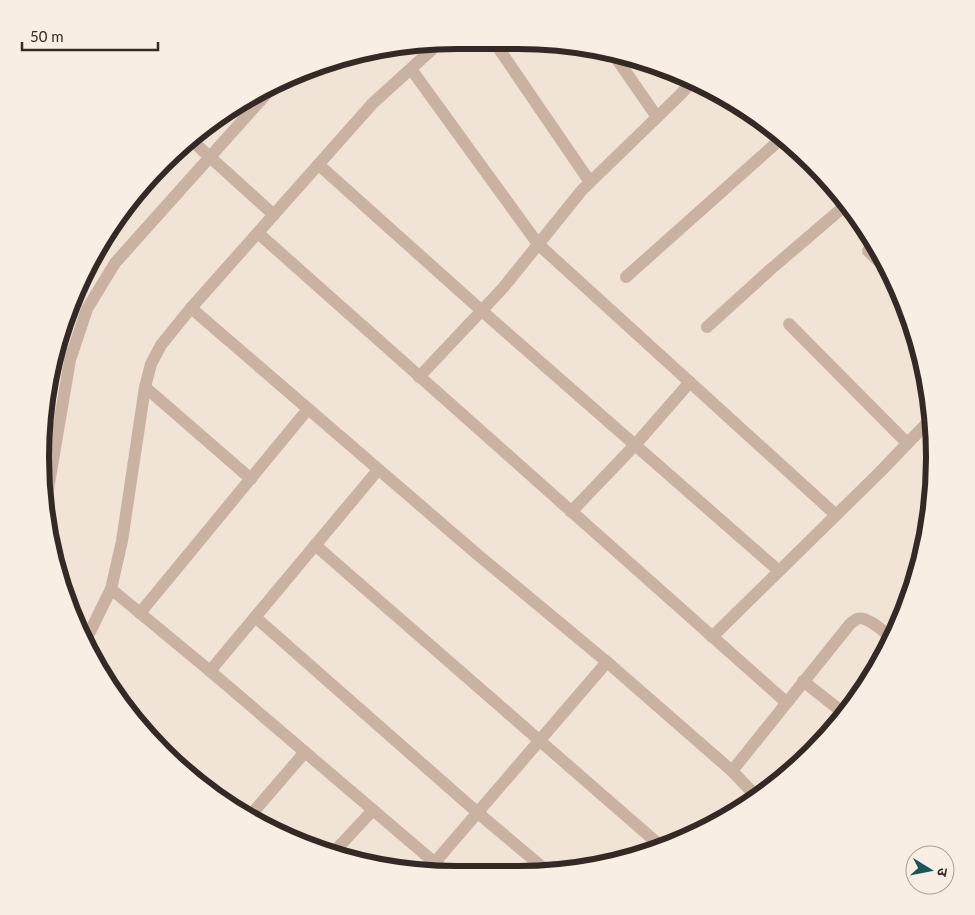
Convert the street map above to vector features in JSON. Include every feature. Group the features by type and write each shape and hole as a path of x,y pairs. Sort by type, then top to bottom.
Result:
{"street":[{"path":"499,49 590,182"},
{"path":"89,634 111,589 122,541 145,387 151,364 161,345 191,308 374,103 433,50"},
{"path":"619,62 657,117"},
{"path":"411,69 538,244 836,515"},
{"path":"419,377 503,288 582,190 687,86"},
{"path":"50,479 70,360 87,309 115,263 261,100"},
{"path":"626,277 777,142"},
{"path":"196,144 274,215"},
{"path":"319,165 482,311 779,571"},
{"path":"707,327 842,209"},
{"path":"258,233 786,702"},
{"path":"868,251 872,255"},
{"path":"191,308 378,470 607,662 732,771 752,792"},
{"path":"789,324 907,443"},
{"path":"571,512 635,445 690,382"},
{"path":"145,387 251,479"},
{"path":"140,613 308,409"},
{"path":"712,637 925,425"},
{"path":"210,671 378,470"},
{"path":"315,545 656,842"},
{"path":"111,589 373,810 434,865"},
{"path":"256,617 478,813 540,865"},
{"path":"732,771 803,681 856,618 863,618 871,622 886,634"},
{"path":"437,865 478,813 607,662"},
{"path":"803,681 839,710"},
{"path":"254,811 305,752"},
{"path":"338,848 373,810"}]}
